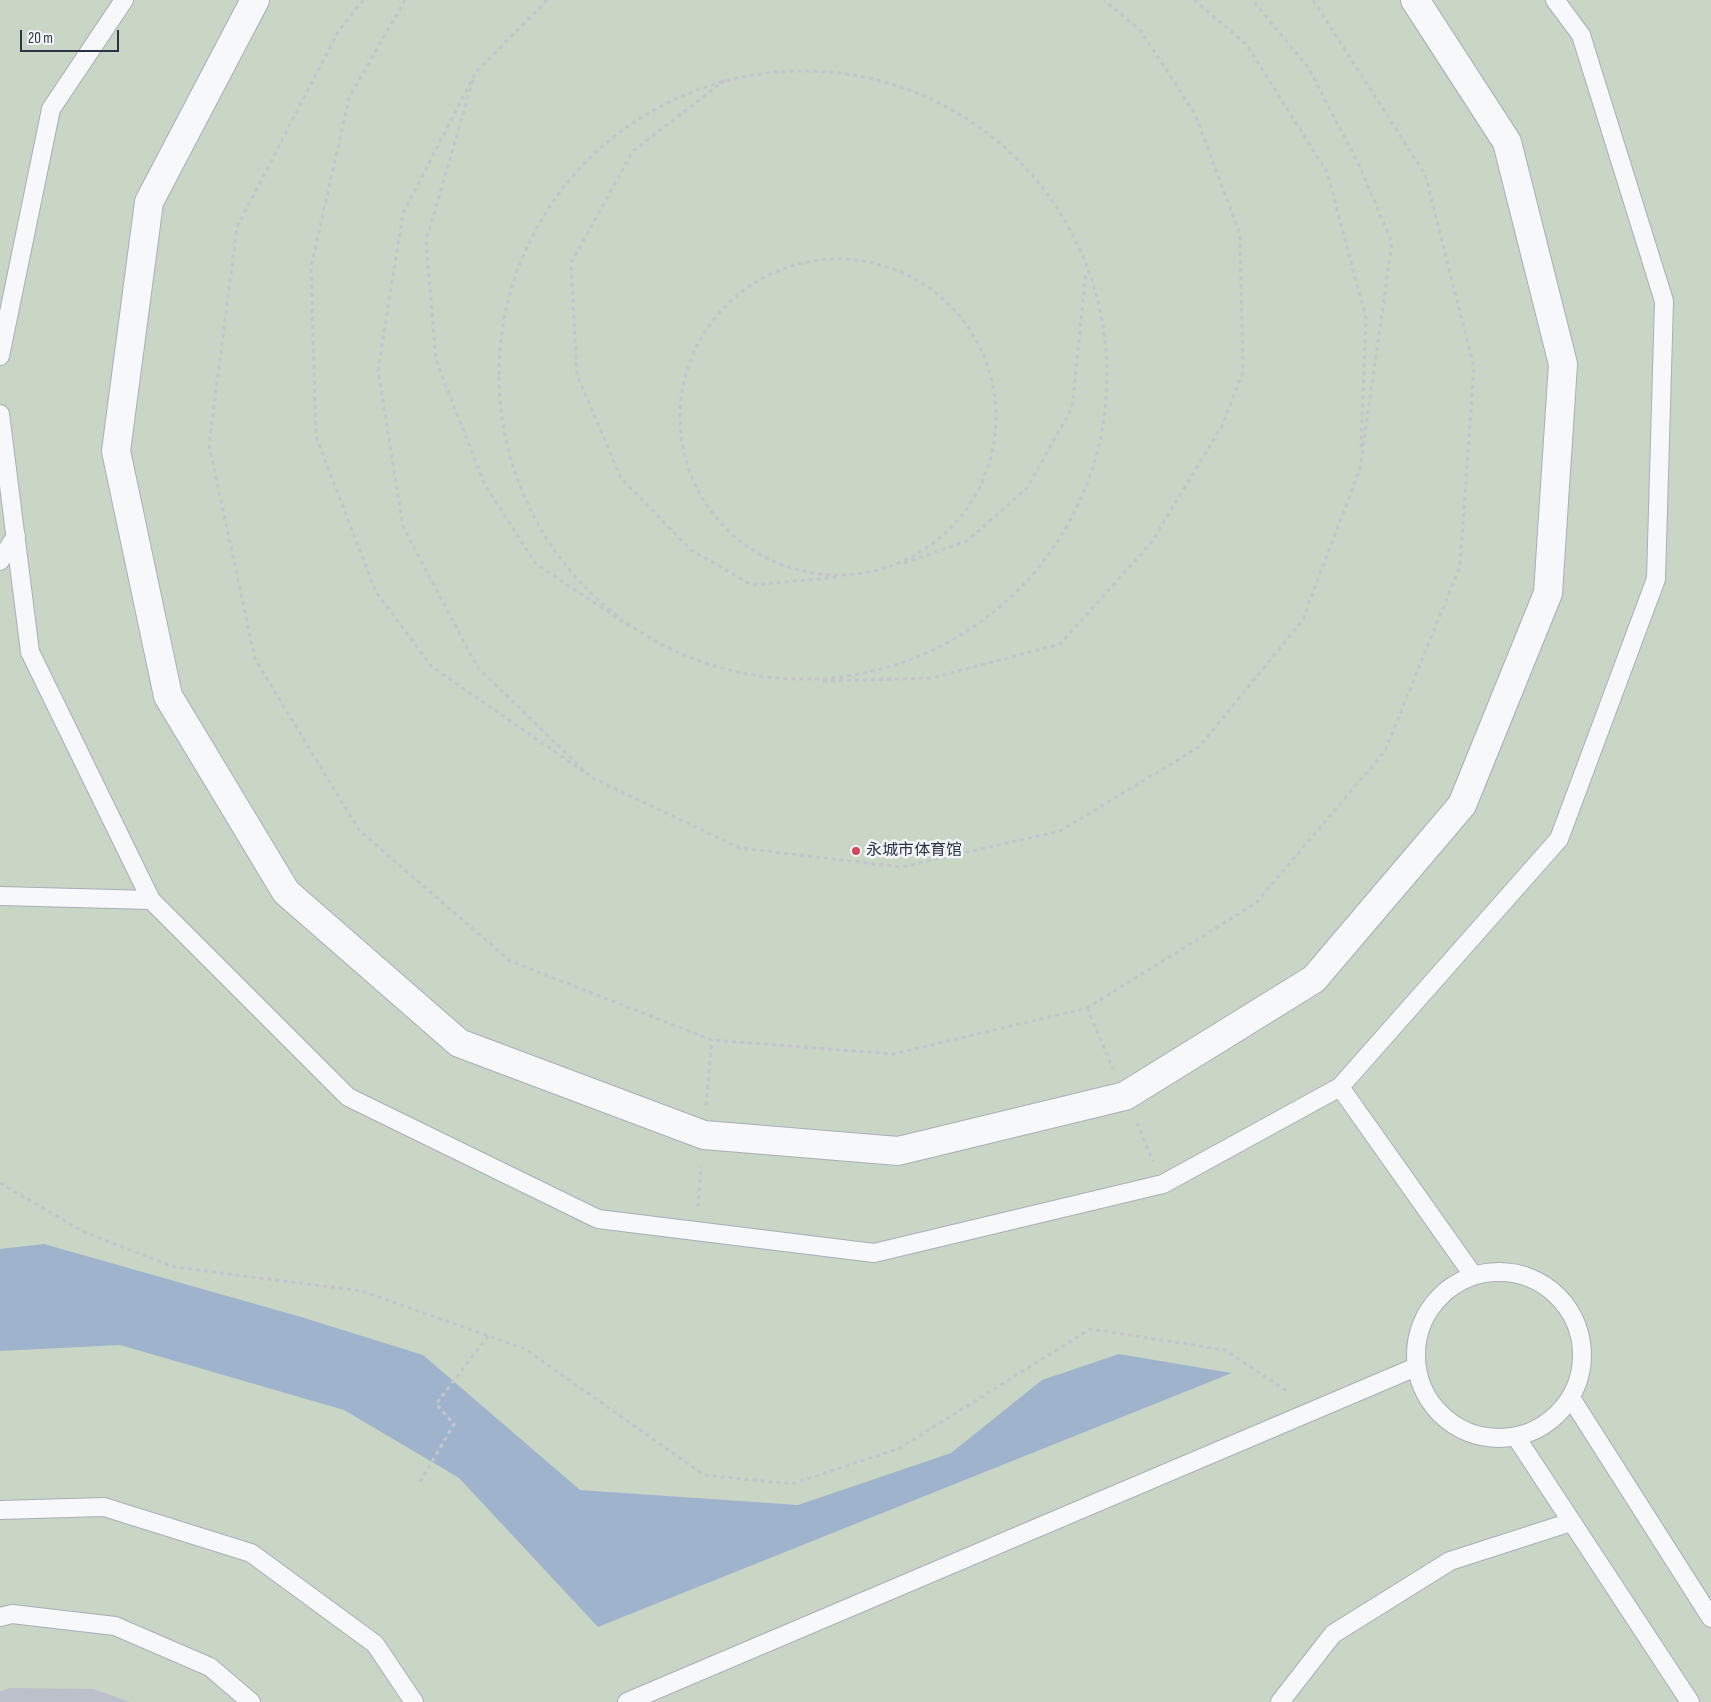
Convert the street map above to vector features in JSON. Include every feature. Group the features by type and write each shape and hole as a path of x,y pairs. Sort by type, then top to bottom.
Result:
{"street":[{"path":"256,0 149,202 116,451 168,696 286,892 459,1043 704,1135 898,1151 1125,1096 1314,979 1462,805 1548,593 1563,364 1507,142 1415,0"}],"lane":[{"path":"0,356 51,110 124,0"},
{"path":"0,414 30,652 152,900 348,1097 598,1219 874,1253 1163,1184 1340,1087 1559,839 1656,579 1664,301 1581,36 1555,0"},
{"path":"0,561 16,536"},
{"path":"0,896 152,900"},
{"path":"1340,1087 1473,1275"},
{"path":"1501,1270 1530,1276 1555,1292 1573,1314 1582,1342 1582,1371 1571,1398 1557,1416 1538,1430 1516,1437 1489,1438 1463,1430 1441,1414 1425,1393 1416,1367 1417,1337 1427,1310 1447,1288 1473,1275 1501,1270"},
{"path":"627,1702 1416,1367"},
{"path":"1571,1398 1711,1618"},
{"path":"1516,1437 1690,1702"},
{"path":"0,1510 104,1507 251,1553 375,1644 414,1702"},
{"path":"1280,1702 1333,1634 1450,1561 1572,1522"},
{"path":"0,1617 12,1614 116,1626 210,1667 251,1702"}],"path":[{"path":"363,0 338,32 237,227 209,445 255,659 359,830 510,960 712,1040 893,1054 1087,1008 1256,903 1385,751 1460,566 1474,367 1425,174 1313,0"},
{"path":"406,0 349,98 311,267 316,438 376,592 431,666 592,778 740,848 901,866 1060,832 1199,747 1302,622 1360,469 1392,242 1359,165 1308,66 1252,0"},
{"path":"547,0 476,72 403,213 378,370 403,527 478,668 592,778"},
{"path":"476,72 426,242 436,360 484,483 534,563 645,636 725,672 813,681 932,678 1060,644 1151,543 1222,426 1243,372 1240,234 1196,114 1141,31 1104,0"},
{"path":"1194,0 1246,44 1327,172 1366,318 1360,469"},
{"path":"645,636 567,569 516,480 497,379 512,278 560,187 635,118 729,77 831,70 930,96 1015,153 1076,236 1107,334 1104,437 1067,532 1001,610 913,662 813,681"},
{"path":"729,77 633,151 571,263 577,376 621,478 692,550 752,585 844,577 898,565 967,541 1027,488 1072,408 1086,268"},
{"path":"844,577 791,569 743,545 705,505 684,455 680,401 695,348 726,304 770,273 819,259 870,261 917,279 956,311 984,354 996,403 993,454 974,501 941,539 898,565"},
{"path":"0,1183 84,1232 174,1267 362,1291 525,1349 704,1475 792,1484 900,1448 1090,1329 1225,1350 1316,1410"},
{"path":"420,1482 454,1424 436,1404 488,1336"}],"green space":[{"name":"永城市体育馆","path":"0,0 1711,0 1711,1702 0,1702"}],"water":[{"path":"44,1244 301,1317 423,1355 580,1490 798,1505 951,1453 1042,1380 1119,1354 1232,1373 598,1627 459,1478 344,1410 120,1345 0,1351 0,1249"}],"building":[{"path":"10,1688 93,1689 130,1702 0,1702 0,1691"}],"place":[{"name":"永城市体育馆","path":"856,851"}]}
